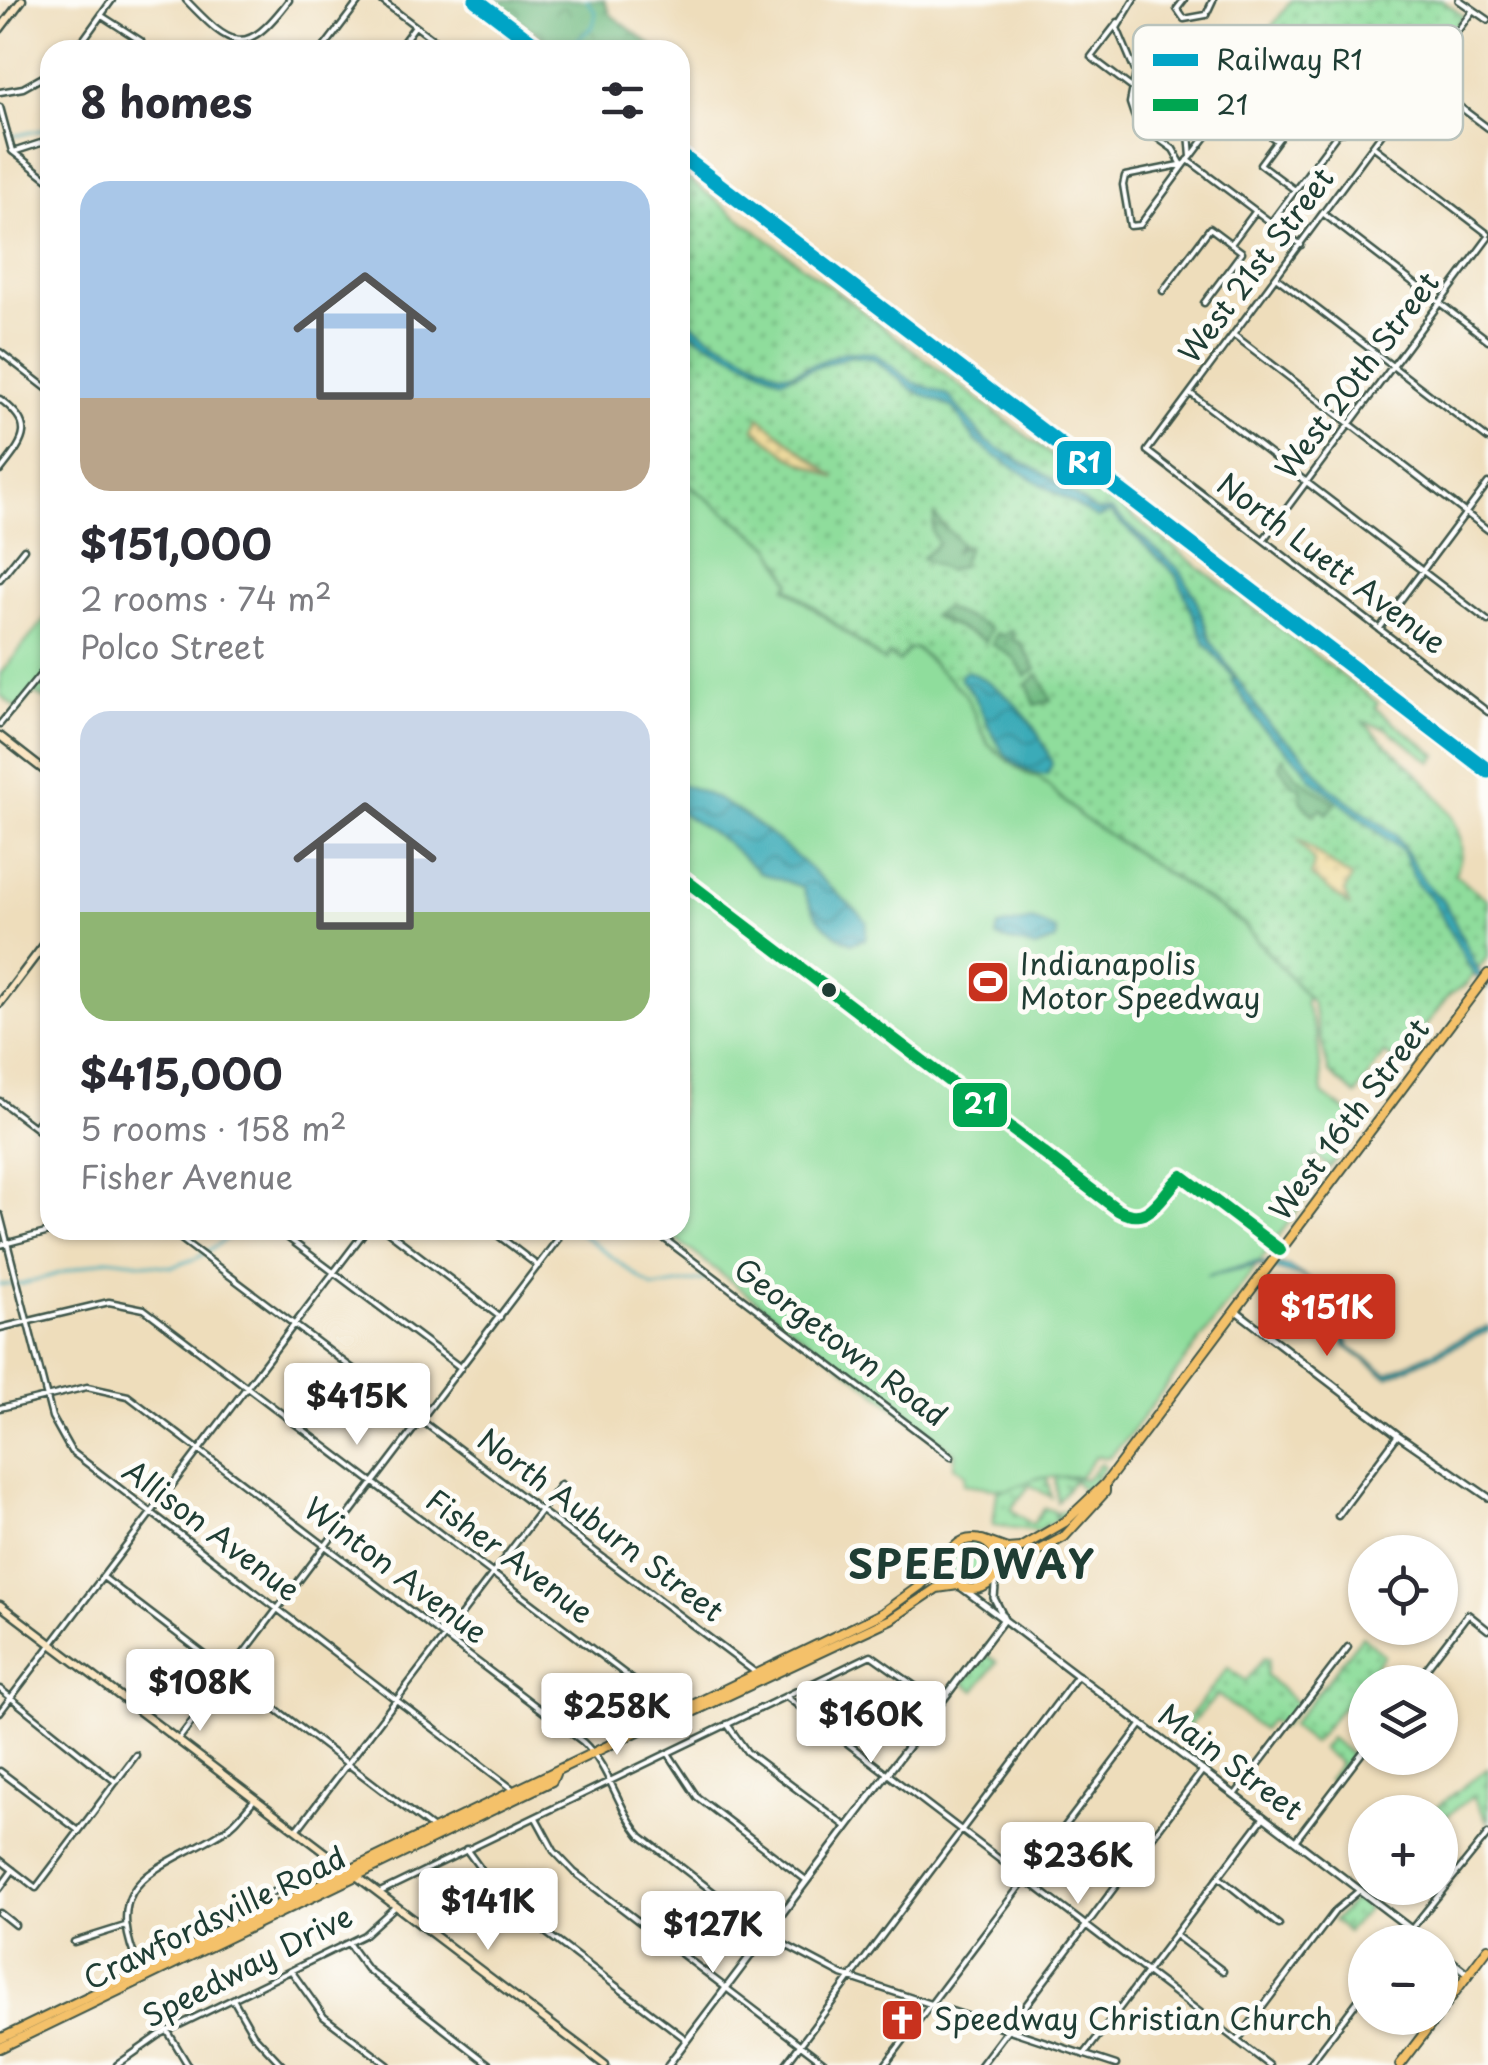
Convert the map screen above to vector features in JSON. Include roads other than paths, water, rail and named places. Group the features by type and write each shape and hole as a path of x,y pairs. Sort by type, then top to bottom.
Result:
{"main road":[{"path":"0,30 22,0"},
{"path":"0,736 40,766"},
{"path":"0,1003 40,949"},
{"name":"West 16th Street","path":"982,1540 1010,1550 1023,1546 1071,1517 1105,1484 1488,974"},
{"name":"West 16th Street","path":"996,1574 1070,1532 1105,1492 1105,1484"},
{"path":"964,1540 982,1540 997,1556 996,1574 980,1589 959,1586 948,1569 952,1549 964,1540"},
{"name":"Crawfordsville Road","path":"2,2040 517,1793 552,1781 555,1774 678,1714 684,1716 890,1609 921,1586 952,1549"},
{"name":"Crawfordsville Road","path":"759,1676 891,1619 934,1589 959,1586"},
{"path":"0,1606 605,2065"},
{"path":"1458,1988 1488,1948"},
{"path":"1400,2065 1423,2035"}],"street":[{"path":"84,40 112,0"},
{"path":"186,0 217,34 237,40"},
{"path":"243,40 264,32 287,2 280,0"},
{"path":"330,40 360,0"},
{"path":"381,0 434,40"},
{"path":"1132,88 1091,57 1134,0"},
{"path":"1184,0 1177,9 1184,19 1206,15 1213,0"},
{"path":"1459,0 1488,20"},
{"name":"West 21st Street","path":"1463,25 1474,10"},
{"path":"102,16 139,40"},
{"path":"1119,20 1118,28 1133,66"},
{"path":"404,40 415,26"},
{"path":"0,92 23,88 40,79"},
{"path":"1133,84 1133,111"},
{"path":"0,107 13,152 40,173"},
{"path":"1463,109 1488,128"},
{"path":"1160,140 1301,244"},
{"path":"1187,140 1187,162"},
{"path":"1187,162 1125,176 1122,183 1131,226 1139,226 1204,140"},
{"path":"1270,222 1332,140"},
{"name":"West 21st Street","path":"1147,451 1379,140"},
{"path":"1277,141 1260,164 1295,190"},
{"path":"13,152 40,143"},
{"path":"1374,147 1488,236"},
{"path":"1232,244 1256,211"},
{"path":"1324,214 1488,340"},
{"path":"1163,291 1210,228 1242,252 1204,303"},
{"name":"West 20th Street","path":"1263,540 1488,236"},
{"path":"1276,277 1488,439"},
{"path":"1233,335 1488,530"},
{"path":"0,352 40,383"},
{"path":"1190,393 1488,621"},
{"path":"0,399 17,413 24,426 20,444 0,471"},
{"name":"North Luett Avenue","path":"1147,451 1488,712"},
{"path":"1380,629 1488,483"},
{"path":"0,579 24,549"},
{"path":"0,724 40,675"},
{"path":"690,884 1124,1214 1152,1211 1182,1176 1226,1210"},
{"path":"0,1101 40,1132"},
{"path":"34,1127 40,1119"},
{"name":"Allison Avenue","path":"0,1215 56,1428 70,1450 517,1793"},
{"path":"0,1244 40,1234"},
{"name":"North Auburn Street","path":"182,1240 759,1676"},
{"path":"296,1240 461,1368"},
{"path":"0,1712 358,1240"},
{"path":"399,1240 500,1317"},
{"path":"504,1240 538,1266"},
{"path":"178,1740 557,1240"},
{"name":"Georgetown Road","path":"666,1240 951,1456"},
{"path":"1268,1241 1280,1250"},
{"name":"Fisher Avenue","path":"0,1328 102,1302 133,1304 247,1386 678,1714"},
{"path":"1235,1310 1398,1435 1488,1497"},
{"name":"Winton Avenue","path":"0,1408 87,1386 118,1391 596,1755"},
{"path":"1338,1516 1398,1435"},
{"path":"296,1830 560,1484"},
{"path":"668,2065 1004,1619 994,1598 996,1574"},
{"path":"103,1577 437,1832"},
{"name":"Main Street","path":"959,1586 1348,1881"},
{"path":"1429,1665 1468,1614 1488,1630"},
{"path":"1236,1795 1348,1647"},
{"path":"378,1892 872,1654 940,1704"},
{"path":"785,2065 1078,1675"},
{"path":"0,1688 116,1782"},
{"path":"786,1696 1269,2065"},
{"path":"727,1724 747,1752 847,1827"},
{"path":"885,2065 1142,1724"},
{"path":"668,1753 684,1782 701,1800 806,1880"},
{"path":"0,1860 36,1888 136,1754"},
{"path":"596,1755 641,1836 766,1934 850,1978 1116,2065"},
{"path":"982,2065 1203,1770"},
{"path":"0,1771 79,1831"},
{"path":"1295,1841 1348,1771"},
{"path":"142,1975 125,1926 132,1896 148,1873 228,1828 255,1799"},
{"path":"535,1816 570,1870 827,2065"},
{"path":"1084,2055 1264,1817"},
{"path":"1415,1925 1488,1834"},
{"path":"466,1849 503,1900 686,2040"},
{"name":"Crawfordsville Road","path":"134,1959 338,1861"},
{"path":"0,1888 13,1870"},
{"path":"1218,1877 1279,1924"},
{"path":"1237,2041 1336,1910 1348,1900"},
{"name":"Main Street","path":"1379,1905 1405,1925"},
{"name":"Speedway Drive","path":"117,2065 168,2030 378,1926 396,1906"},
{"path":"0,1913 15,1924"},
{"path":"74,1942 125,1926"},
{"path":"1175,1935 1222,1970"},
{"path":"348,1943 367,1970 490,2065"},
{"path":"1458,1966 1468,1974"},
{"path":"291,1971 320,2012 388,2065"},
{"path":"233,1998 251,2030 282,2065"},
{"path":"1309,2065 1348,2013"},
{"path":"168,2030 188,2065"}],"water":[{"path":"690,322 780,373 792,373 844,352 874,353 913,382 948,395 986,441 1051,478 1096,511 1111,510 1180,570 1195,596 1211,641 1270,726 1300,751 1330,787 1395,834 1425,882 1445,903 1488,989 1473,973 1433,901 1416,883 1402,851 1311,779 1301,764 1262,728 1231,680 1235,679 1205,643 1177,576 1110,513 1097,518 995,456 975,441 953,408 914,391 873,359 851,356 782,379 690,333"},
{"path":"967,671 1008,697 1030,722 1052,764 1047,775 1028,771 1003,751 972,692 961,680 960,675"},
{"path":"690,788 729,806 797,857 867,922 865,939 852,943 833,933 815,914 802,887 760,873 726,842 690,819"},
{"path":"1032,920 1056,930 1056,940 1035,948 996,937 998,927"},
{"path":"1255,1262 1288,1266 1327,1291 1350,1348 1388,1373 1488,1326 1488,1331 1388,1377 1345,1346 1327,1295 1304,1277 1257,1265 1206,1276"}],"waterway":[{"path":"577,40 593,26 596,13 587,0"},
{"path":"14,136 40,130"},
{"path":"0,1285 23,1284 109,1259 172,1267 197,1258 225,1240"},
{"path":"589,1240 653,1288 707,1279"},
{"path":"743,1277 746,1280"}],"tunnel":[{"path":"1226,1210 1268,1241"}],"rail line":[{"name":"R1","path":"476,0 529,40"},
{"name":"R1","path":"690,163 1488,771"}],"place":[{"name":"Indianapolis Motor Speedway","path":"988,982"},
{"name":"Speedway Christian Church","path":"902,2020"}],"district":[{"name":"SPEEDWAY","path":"972,1565"}]}
